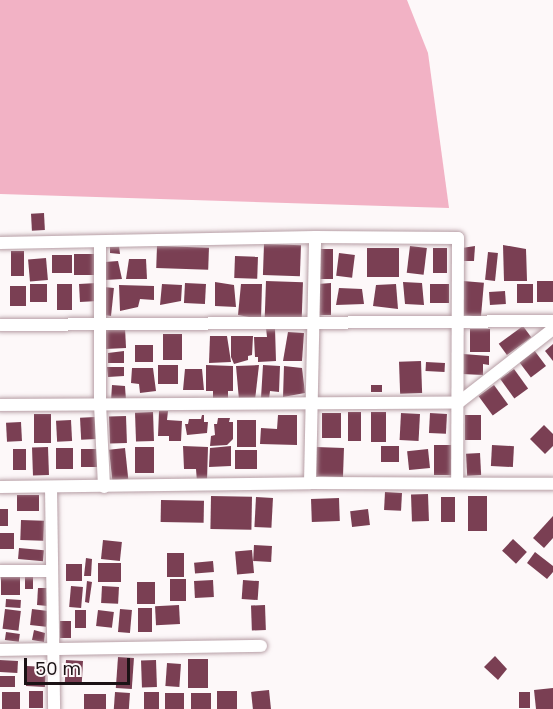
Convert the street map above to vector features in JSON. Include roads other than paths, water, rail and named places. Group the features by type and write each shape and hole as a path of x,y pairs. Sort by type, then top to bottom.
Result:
{"street":[{"path":"310,483 315,237"},
{"path":"0,243 315,237 458,238 457,483"},
{"path":"100,242 100,404 104,487"},
{"path":"0,325 553,321"},
{"path":"0,405 458,403 553,329"},
{"path":"0,487 310,483 553,484"},
{"path":"51,487 51,649 54,709"},
{"path":"0,571 52,571"},
{"path":"0,650 261,646"}]}
